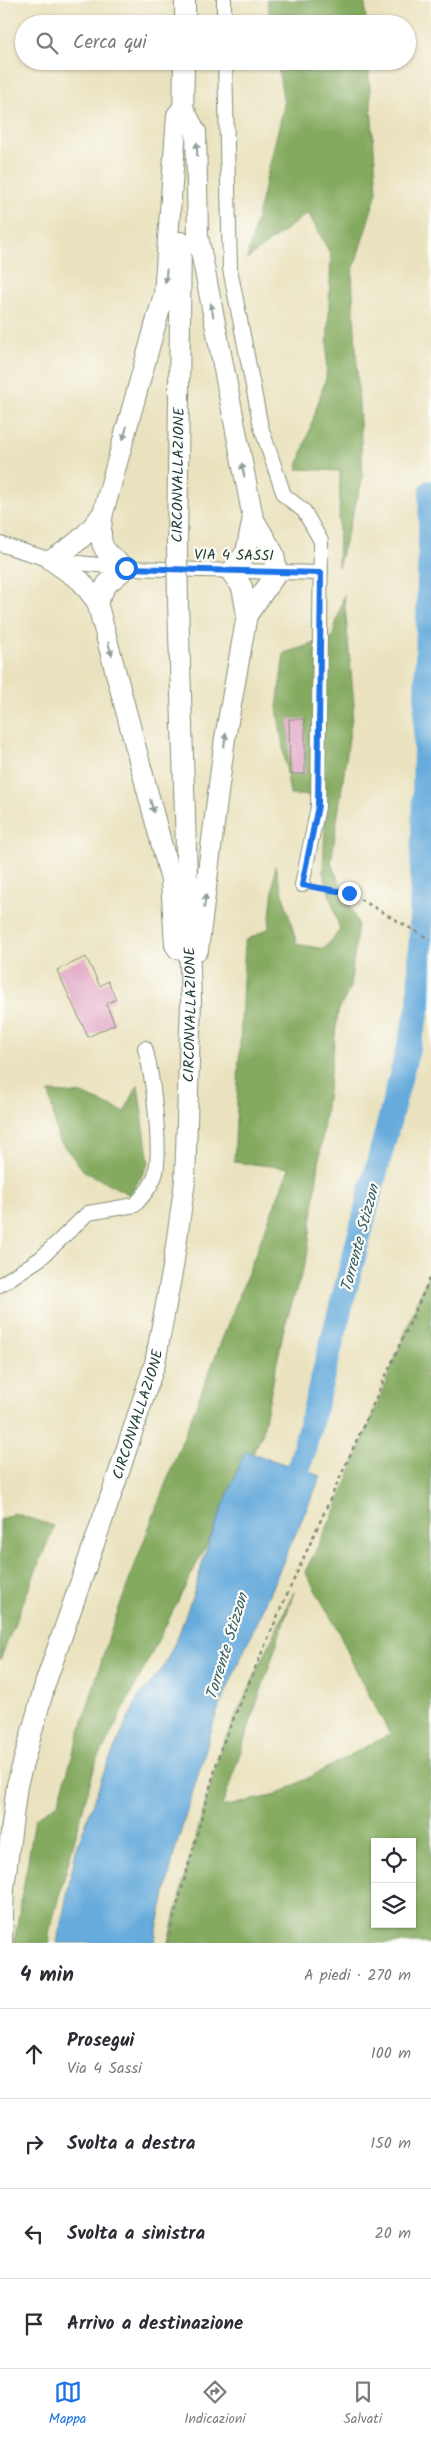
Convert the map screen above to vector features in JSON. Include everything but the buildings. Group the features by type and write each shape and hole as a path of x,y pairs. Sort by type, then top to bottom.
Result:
{"highway":[{"path":"185,0 185,15"},
{"name":"CIRCONVALLAZIONE","path":"2,1943 4,1888 17,1785 58,1644 116,1481 155,1363 173,1267 185,1181 189,1101 189,964 177,547 184,70"},
{"path":"97,602 107,584 126,568 107,556 100,532 103,513 164,294 177,115 183,108 196,132 198,236 253,518 274,554 277,573 248,615"},
{"path":"103,513 86,534 51,560 81,581 97,602 171,880 175,945 189,964 199,949 225,738 248,615 242,587 231,572 246,552 253,518"}],"street":[{"path":"224,0 224,15"},
{"path":"224,70 230,269 261,427 284,495 304,510 321,541 318,806 302,885"},
{"name":"VIA 4 SASSI","path":"0,544 51,560 126,568 321,573"},
{"path":"0,1285 40,1258 88,1213 135,1205 150,1187 156,1173 156,1140 151,1069 144,1048"}],"path":[{"path":"302,885 349,893 431,940"},
{"path":"167,1943 221,1748 431,1276"}],"green space":[{"path":"267,0 365,0 366,15 270,15"},
{"path":"278,70 369,70 377,192 352,274 363,478 338,567 340,471 297,469 326,378 331,255 308,213 247,259 284,105"},
{"path":"344,595 354,704 331,863 358,924 350,988 338,1012 307,1257 284,1328 262,1435 95,1765 49,1933 50,1943 14,1943 35,1819 58,1803 112,1627 158,1503 289,1168 234,1162 245,941 269,928 275,866 297,944 324,949 340,930 323,873 326,796 290,795 277,707 284,653 332,638"},
{"path":"138,1085 149,1163 130,1195 84,1171 58,1139 49,1092 82,1094 124,1112"},
{"path":"431,1267 431,1373 425,1373 431,1398 431,1943 169,1943 182,1887 221,1748 294,1592 222,1807 276,1795 390,1734 356,1671 339,1632 305,1572 336,1509"},
{"path":"14,1513 54,1526 0,1660 0,1520"}],"water":[{"path":"245,1451 321,1476 217,1712 174,1854 154,1943 57,1943 76,1851 105,1769 138,1698 163,1668 178,1636 194,1592 208,1544"}],"waterway":[{"name":"Torrente Stizzon","path":"294,1500 298,1472 419,1006 431,492"}],"route":[{"path":"126,568 321,573 318,806 302,885 349,893"}]}
